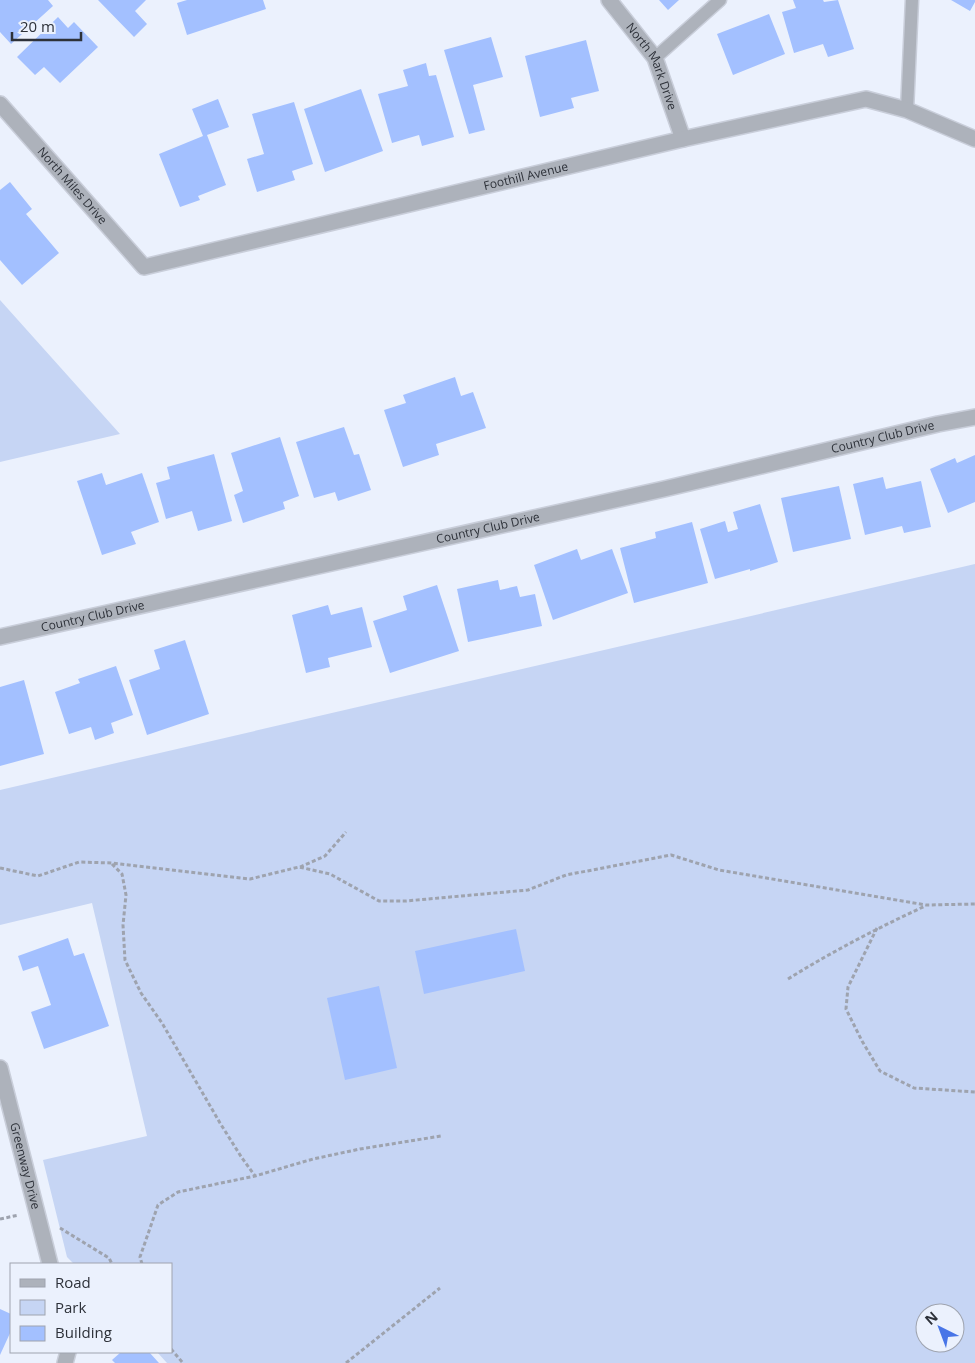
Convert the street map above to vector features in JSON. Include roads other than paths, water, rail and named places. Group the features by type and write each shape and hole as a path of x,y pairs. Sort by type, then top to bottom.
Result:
{"street":[{"name":"North Mark Drive","path":"609,0 655,58 682,139"},
{"name":"Foothill Avenue","path":"144,267 682,139 866,99 908,110 975,140"},
{"name":"North Miles Drive","path":"0,104 144,267"},
{"name":"Country Club Drive","path":"0,637 664,489 938,424 975,417"},
{"name":"Greenway Drive","path":"0,1068 50,1263"}],"lane":[{"path":"655,58 720,0"},
{"path":"908,110 912,0"}]}
